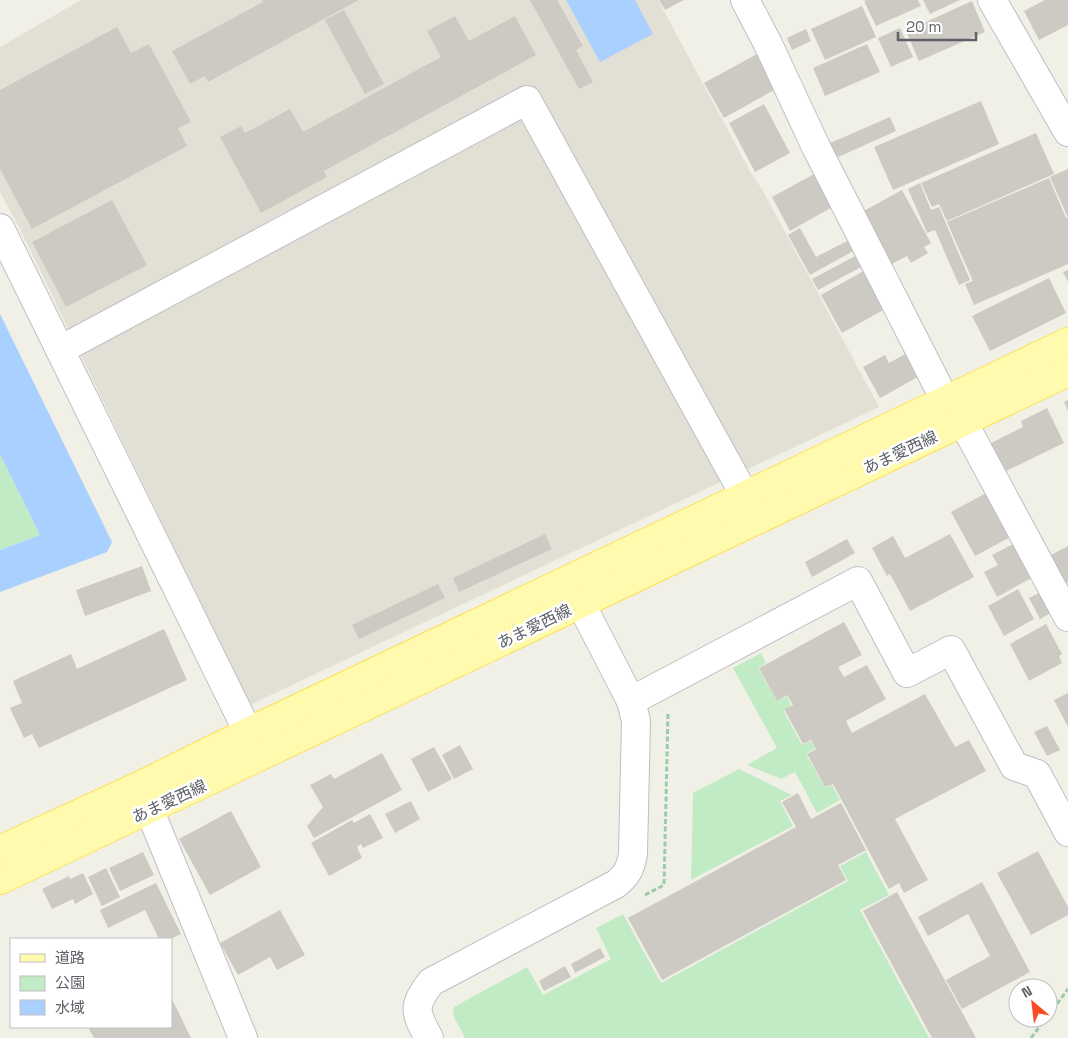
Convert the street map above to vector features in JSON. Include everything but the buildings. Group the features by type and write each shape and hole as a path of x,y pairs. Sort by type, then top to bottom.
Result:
{"main road":[{"name":"あま愛西線","path":"0,880 144,798 248,732 1068,342"},
{"name":"あま愛西線","path":"0,850 144,798 581,604 1068,372"}],"street":[{"path":"745,0 768,44 816,147 945,400"},
{"path":"992,0 1068,132"},
{"path":"60,350 526,100 745,496"},
{"path":"0,228 248,732"},
{"path":"963,422 1068,617"},
{"path":"631,700 858,581 907,674 951,650 1014,766 1037,774 1068,832"},
{"path":"429,1038 419,1020 416,1006 431,982 616,884 626,876 630,866 633,845 636,721 631,700 581,604"},
{"path":"144,798 243,1038"}],"path":[{"path":"1058,1002 1068,989"},
{"path":"1031,1038 1039,1028"}],"shaded area":[{"path":"81,0 658,0 879,407 250,705 19,227 0,192 0,47"}],"green space":[{"path":"0,454 40,535 0,550"},
{"path":"761,653 766,663 758,668 777,701 787,696 791,705 783,710 802,745 811,741 815,748 806,754 825,788 832,785 840,800 817,813 795,772 781,779 747,765 777,748 733,668"},
{"path":"739,769 792,795 780,801 793,826 691,880 693,793"},
{"path":"866,852 889,895 860,910 929,1038 465,1038 453,1015 454,1007 527,967 543,995 611,959 596,928 623,914 661,983 848,881 840,866"}],"water":[{"path":"566,0 635,0 653,34 600,62"},
{"path":"0,314 112,542 107,552 0,592 0,550 40,535 0,454"}]}
